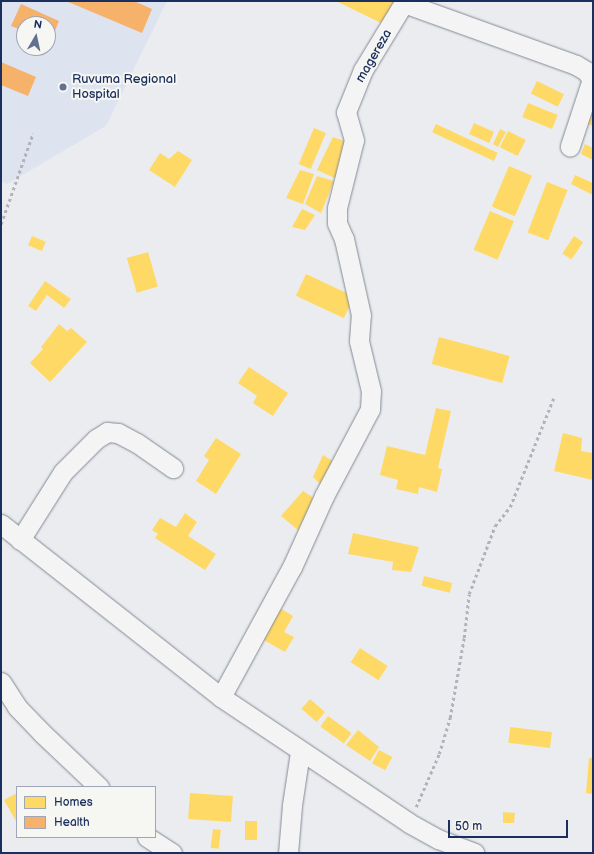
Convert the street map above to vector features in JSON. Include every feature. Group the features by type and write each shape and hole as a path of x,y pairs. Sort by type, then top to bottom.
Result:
{"street":[{"name":"magereza","path":"221,697 292,568 324,496 370,409 371,391 360,341 361,315 344,239 337,223 337,208 354,140 346,112 363,70 405,2"},
{"path":"405,2 576,65 586,72 592,79 570,146"},
{"path":"20,540 63,472 96,439 107,432 118,433 137,443 173,468"},
{"path":"1,524 221,697 300,752 410,823 438,839 474,853"},
{"path":"1,682 17,706 42,733 98,786"},
{"path":"288,853 292,805 300,752"},
{"path":"148,838 172,853"}],"path":[{"path":"1,224 33,133"},
{"path":"410,823 439,754 450,718 464,638 469,594 478,567 495,526 510,507 554,397"}],"shaded area":[{"name":"Ruvuma Regional Hospital","path":"1,1 167,1 106,126 7,184 1,181"}],"building: Homes":[{"path":"336,1 396,1 385,25"},
{"path":"537,81 564,94 558,107 531,94"},
{"path":"528,103 558,115 552,129 522,117"},
{"path":"593,106 593,126 585,123"},
{"path":"474,123 494,132 489,143 469,134"},
{"path":"436,124 498,153 494,161 432,132"},
{"path":"314,128 326,133 311,169 299,164"},
{"path":"500,129 506,132 498,147 493,144"},
{"path":"508,131 526,140 518,156 500,147"},
{"path":"333,137 350,143 337,179 317,170"},
{"path":"585,144 593,148 593,160 581,154"},
{"path":"178,151 192,160 175,187 149,170 160,153 169,159"},
{"path":"509,166 532,176 515,216 492,207"},
{"path":"300,170 314,174 303,204 286,198"},
{"path":"575,175 593,183 593,195 571,184"},
{"path":"317,176 334,181 321,213 305,204"},
{"path":"547,182 568,190 548,240 528,232"},
{"path":"302,209 315,215 305,230 292,227"},
{"path":"490,211 514,221 498,260 474,250"},
{"path":"32,236 46,242 42,251 28,245"},
{"path":"574,236 583,242 571,260 562,253"},
{"path":"148,252 158,287 137,293 127,258"},
{"path":"306,274 354,296 344,318 296,296"},
{"path":"45,281 71,299 64,308 47,295 36,311 28,306"},
{"path":"59,324 67,331 71,328 87,342 50,382 30,363 43,349 41,347"},
{"path":"439,337 510,356 502,383 432,364"},
{"path":"249,367 288,393 273,416 253,403 257,396 238,383"},
{"path":"436,408 451,411 438,468 442,469 437,492 419,487 418,494 396,489 398,480 380,475 387,446 425,455"},
{"path":"563,433 582,438 581,451 593,453 593,480 554,471"},
{"path":"216,438 241,454 216,494 196,481 209,460 204,456"},
{"path":"323,455 339,465 325,489 313,477"},
{"path":"303,491 314,498 298,530 281,516"},
{"path":"185,513 197,522 188,536 216,554 205,570 155,538 158,534 152,530 160,518 176,527"},
{"path":"353,533 419,547 411,572 392,570 393,562 348,554"},
{"path":"424,576 452,583 450,593 422,586"},
{"path":"278,607 293,616 284,632 294,637 285,652 260,638"},
{"path":"360,648 388,666 378,680 351,662"},
{"path":"310,699 325,712 317,722 301,709"},
{"path":"328,716 351,733 344,744 320,727"},
{"path":"510,727 552,732 550,748 508,743"},
{"path":"358,730 379,747 370,761 346,745"},
{"path":"379,750 392,757 385,770 372,763"},
{"path":"589,758 593,758 593,794 586,793"},
{"path":"190,793 233,796 231,822 188,819"},
{"path":"16,794 16,821 4,800"},
{"path":"503,812 515,813 514,823 503,823"},
{"path":"245,821 257,821 257,840 245,840"},
{"path":"213,829 221,830 219,849 211,848"}],"building: Health":[{"path":"66,1 134,1 152,9 142,33"},
{"path":"21,4 48,16 16,16 16,28 11,26"},
{"path":"56,20 59,21 56,28"},
{"path":"1,62 36,77 28,96 1,85"}],"place":[{"name":"Ruvuma Regional Hospital","path":"63,87"}]}
